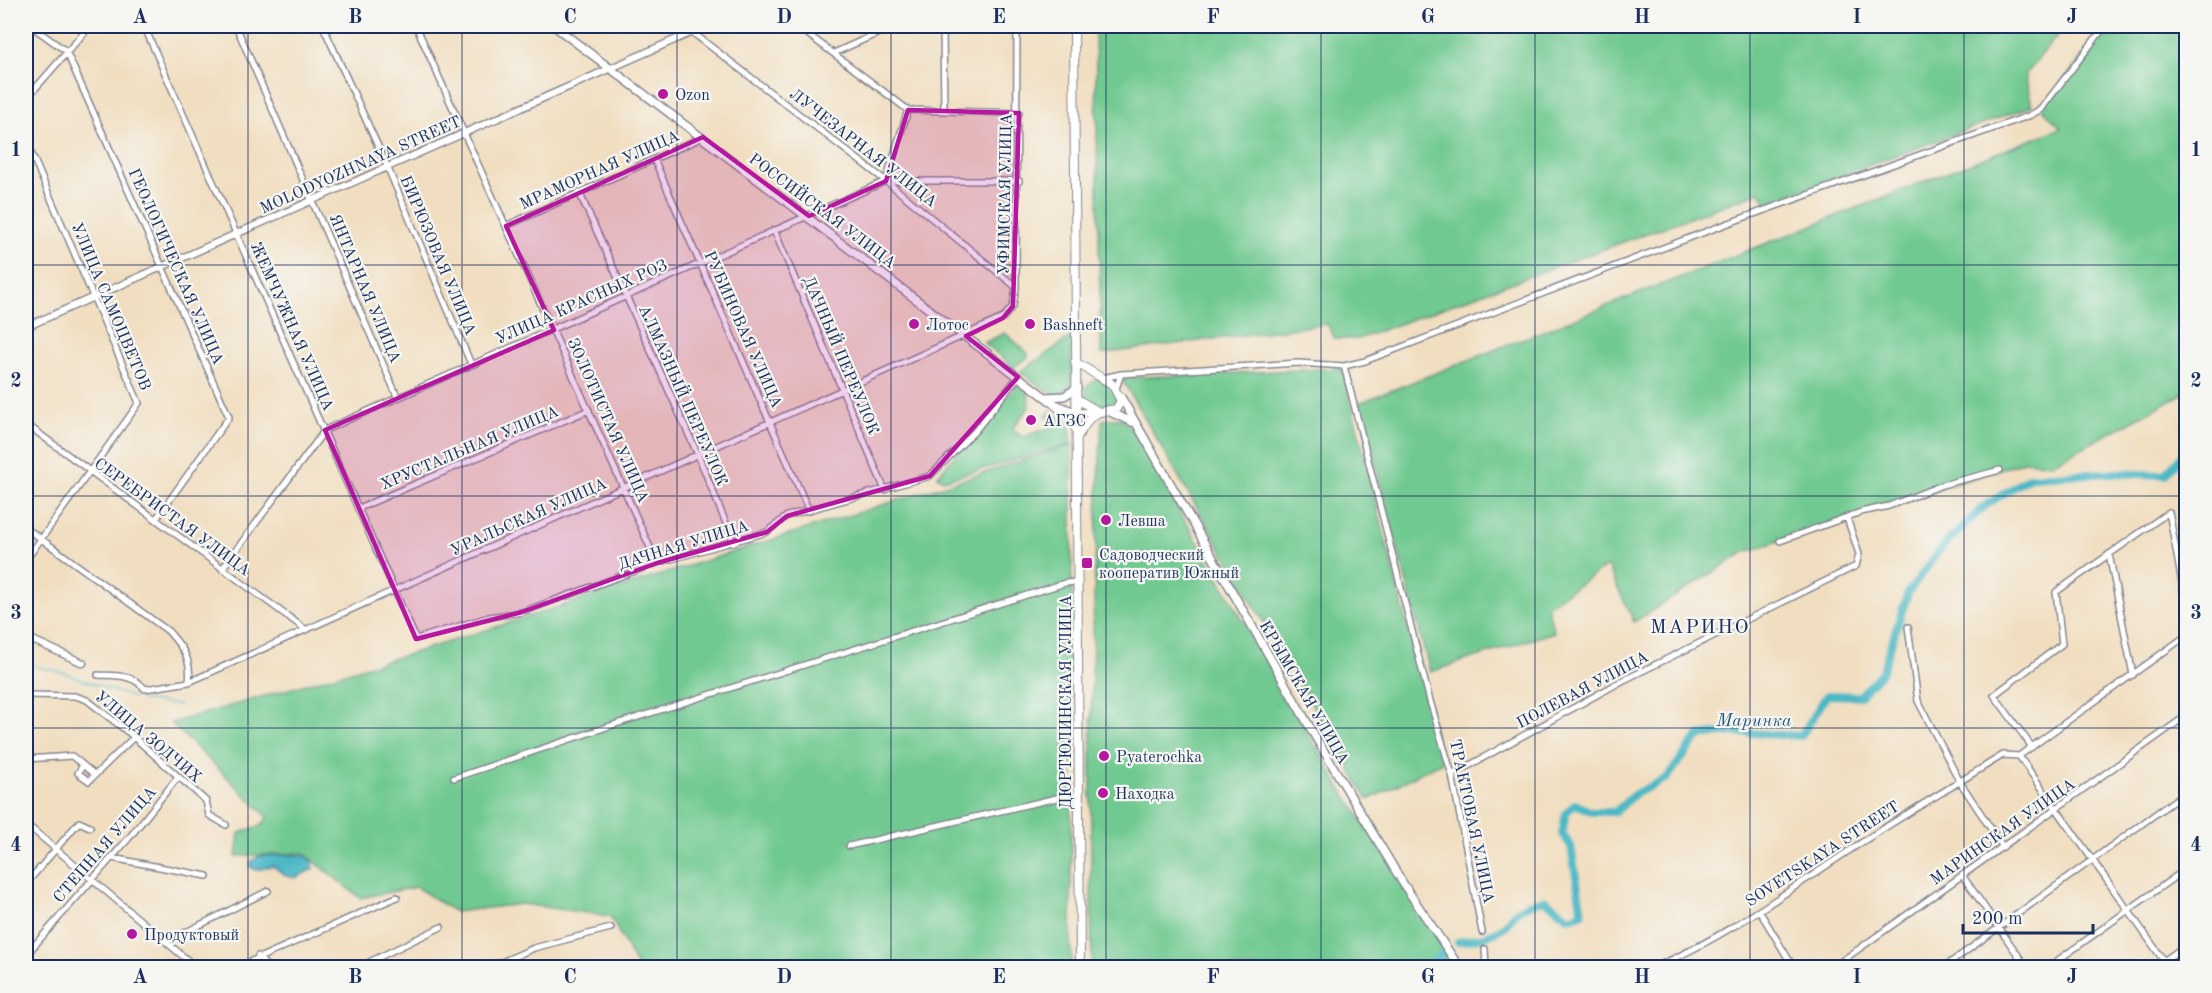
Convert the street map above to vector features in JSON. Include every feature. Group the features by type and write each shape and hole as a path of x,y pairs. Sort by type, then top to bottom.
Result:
{"main road":[{"name":"РОССИЙСКАЯ УЛИЦА","path":"554,26 809,216 1053,403 1077,413"},
{"path":"1074,26 1077,399 1099,412"},
{"path":"1075,362 1117,391 1119,405 1110,411"},
{"path":"1045,397 1064,396 1089,377 1099,377"},
{"name":"КРЫМСКАЯ УЛИЦА","path":"1117,391 1316,738 1404,885 1460,968"},
{"name":"ДЮРТЮЛИНСКАЯ УЛИЦА","path":"1077,399 1080,968"},
{"path":"1053,403 1076,426 1077,436"},
{"path":"1077,413 1110,411 1128,418 1137,426"},
{"path":"1077,436 1089,419 1099,412"}],"street":[{"path":"31,26 66,51"},
{"path":"26,99 90,26"},
{"name":"ЖЕМЧУЖНАЯ УЛИЦА","path":"144,26 416,639"},
{"name":"ЯНТАРНАЯ УЛИЦА","path":"236,26 397,396"},
{"name":"БИРЮЗОВАЯ УЛИЦА","path":"323,26 387,166 471,364"},
{"name":"ЗОЛОТИСТАЯ УЛИЦА","path":"416,26 657,563"},
{"name":"ЛУЧЕЗАРНАЯ УЛИЦА","path":"684,26 886,181 1016,287"},
{"name":"MOLODYOZHNAYA STREET","path":"26,327 706,26"},
{"path":"797,26 908,110 1019,113"},
{"path":"834,53 894,26"},
{"path":"943,26 944,111"},
{"name":"УФИМСКАЯ УЛИЦА","path":"966,336 1003,318 1013,306 1016,287 1019,181 1017,26"},
{"path":"1099,377 1298,363 1344,366 1365,361 1726,224 2031,115 2041,109 2105,26"},
{"name":"ГЕОЛОГИЧЕСКАЯ УЛИЦА","path":"66,51 229,417 156,519"},
{"path":"886,181 908,110"},
{"name":"МРАМОРНАЯ УЛИЦА","path":"506,226 703,137"},
{"name":"УЛИЦА САМОЦВЕТОВ","path":"26,141 139,403 26,560"},
{"name":"РУБИНОВАЯ УЛИЦА","path":"654,159 809,512"},
{"name":"УЛИЦА КРАСНЫХ РОЗ","path":"222,569 325,430 397,396 554,330 625,296 886,181 1019,181"},
{"name":"АЛМАЗНЫЙ ПЕРЕУЛОК","path":"579,192 698,455 734,543"},
{"name":"ДАЧНЫЙ ПЕРЕУЛОК","path":"774,230 885,490"},
{"name":"УРАЛЬСКАЯ УЛИЦА","path":"99,675 129,677 140,682 145,689 189,682 966,336"},
{"name":"ТРАКТОВАЯ УЛИЦА","path":"1344,366 1425,682 1452,775 1482,932"},
{"path":"1117,391 1121,374"},
{"name":"ДАЧНАЯ УЛИЦА","path":"416,639 489,617 522,612 657,563 767,532 787,516 809,512 930,476 975,431 1018,376"},
{"name":"ХРУСТАЛЬНАЯ УЛИЦА","path":"359,508 589,410"},
{"name":"СЕРЕБРИСТАЯ УЛИЦА","path":"26,424 305,629"},
{"path":"1780,541 1861,512 1889,506 1942,485 2000,470"},
{"path":"2032,747 1994,695 2062,644 2056,592 2169,512 2187,606"},
{"name":"ПОЛЕВАЯ УЛИЦА","path":"1452,775 1623,681 1856,566 1859,554 1847,518"},
{"path":"26,528 168,631 184,648 191,665 189,682"},
{"path":"2109,554 2133,675"},
{"path":"2179,563 2187,558"},
{"path":"454,778 813,661 1065,583 1078,582"},
{"path":"1908,627 1918,701 1960,782 2003,847"},
{"path":"26,636 83,663"},
{"path":"2169,968 2019,756 2187,636"},
{"name":"УЛИЦА ЗОДЧИХ","path":"26,695 75,696 87,700 134,737 206,801 209,814 226,825"},
{"name":"МАРИНСКАЯ УЛИЦА","path":"1832,968 2187,716"},
{"path":"83,765 78,773 89,781 134,737"},
{"name":"SOVETSKAYA STREET","path":"1653,968 1689,952 1760,912 1866,839 2003,755 2019,756"},
{"path":"26,759 72,756 95,775"},
{"name":"СТЕПНАЯ УЛИЦА","path":"26,955 112,858 178,777"},
{"path":"1943,968 2187,792"},
{"path":"849,846 1060,797 1079,795"},
{"path":"26,884 79,822 90,827"},
{"path":"26,824 92,881 168,941 197,968"},
{"path":"112,858 207,876"},
{"path":"2048,968 2187,869"},
{"path":"1962,875 2027,968"},
{"path":"168,941 268,891"},
{"path":"236,968 258,956 397,897"},
{"path":"1760,912 1794,968"},
{"path":"357,968 441,927"},
{"path":"488,968 534,948 611,928"},
{"path":"2154,968 2187,945"},
{"path":"1485,949 1488,968 1501,964 1502,968"},
{"path":"258,956 268,968"}],"highlighted area":[{"path":"908,110 1019,113 1013,306 1003,318 966,336 1018,377 930,476 787,516 767,532 657,563 522,612 416,639 325,430 554,330 506,226 703,137 809,216 886,181"}],"green space":[{"path":"1095,26 2065,26 2025,75 2032,106 1766,203 1760,192 1358,339 1335,339 1327,324 1101,354"},
{"path":"2107,26 2186,26 2186,392 2052,464 2025,461 1745,552 1634,622 1607,566 1547,606 1554,632 1430,672 1359,403 2061,128 2042,108"},
{"path":"1005,333 1028,353 1028,357 1014,367 984,343"},
{"path":"1071,337 1072,384 1063,394 1050,393 1020,372"},
{"path":"1342,368 1442,762 1368,800 1121,378"},
{"path":"1095,380 1101,380 1116,392 1117,403 1101,407 1085,399 1086,387"},
{"path":"1019,383 1028,391 1029,407 1012,429 1023,437 1055,426 1046,416 1051,410 1070,428 1071,444 944,480 937,476"},
{"path":"1121,418 1130,426 1340,787 1456,962 1443,968 1092,968 1092,694 1098,488 1102,420"},
{"path":"1072,445 1071,967 637,967 610,916 521,904 455,912 416,887 360,898 304,853 236,856 239,833 262,825 268,817 171,723 413,653"}],"water":[{"path":"260,856 305,856 313,862 313,869 295,878 286,876 273,866 256,870 250,867 251,861"}],"waterway":[{"name":"Маринка","path":"1458,942 1484,937 1504,927 1516,912 1529,904 1545,900 1569,918 1582,914 1571,846 1562,834 1566,813 1575,804 1592,812 1615,812 1635,794 1667,778 1698,736 1732,732 1801,736 1827,695 1860,696 1882,672 1908,593 1941,548 1986,505 2030,477 2109,473 2164,475 2186,451"},
{"path":"26,664 61,672 134,698"},
{"path":"141,700 179,705"},
{"name":"Маринка","path":"1426,968 1442,954"}],"place":[{"name":"Ozon","path":"663,94"},
{"name":"Лотос","path":"914,324"},
{"name":"Bashneft","path":"1030,324"},
{"name":"АГЗС","path":"1031,420"},
{"name":"Левша","path":"1106,520"},
{"name":"Садоводческий кооператив Южный","path":"1087,563"},
{"name":"Pyaterochka","path":"1104,756"},
{"name":"Находка","path":"1103,793"},
{"name":"Продуктовый","path":"132,934"}],"district":[{"name":"МАРИНО","path":"1700,626"}]}
